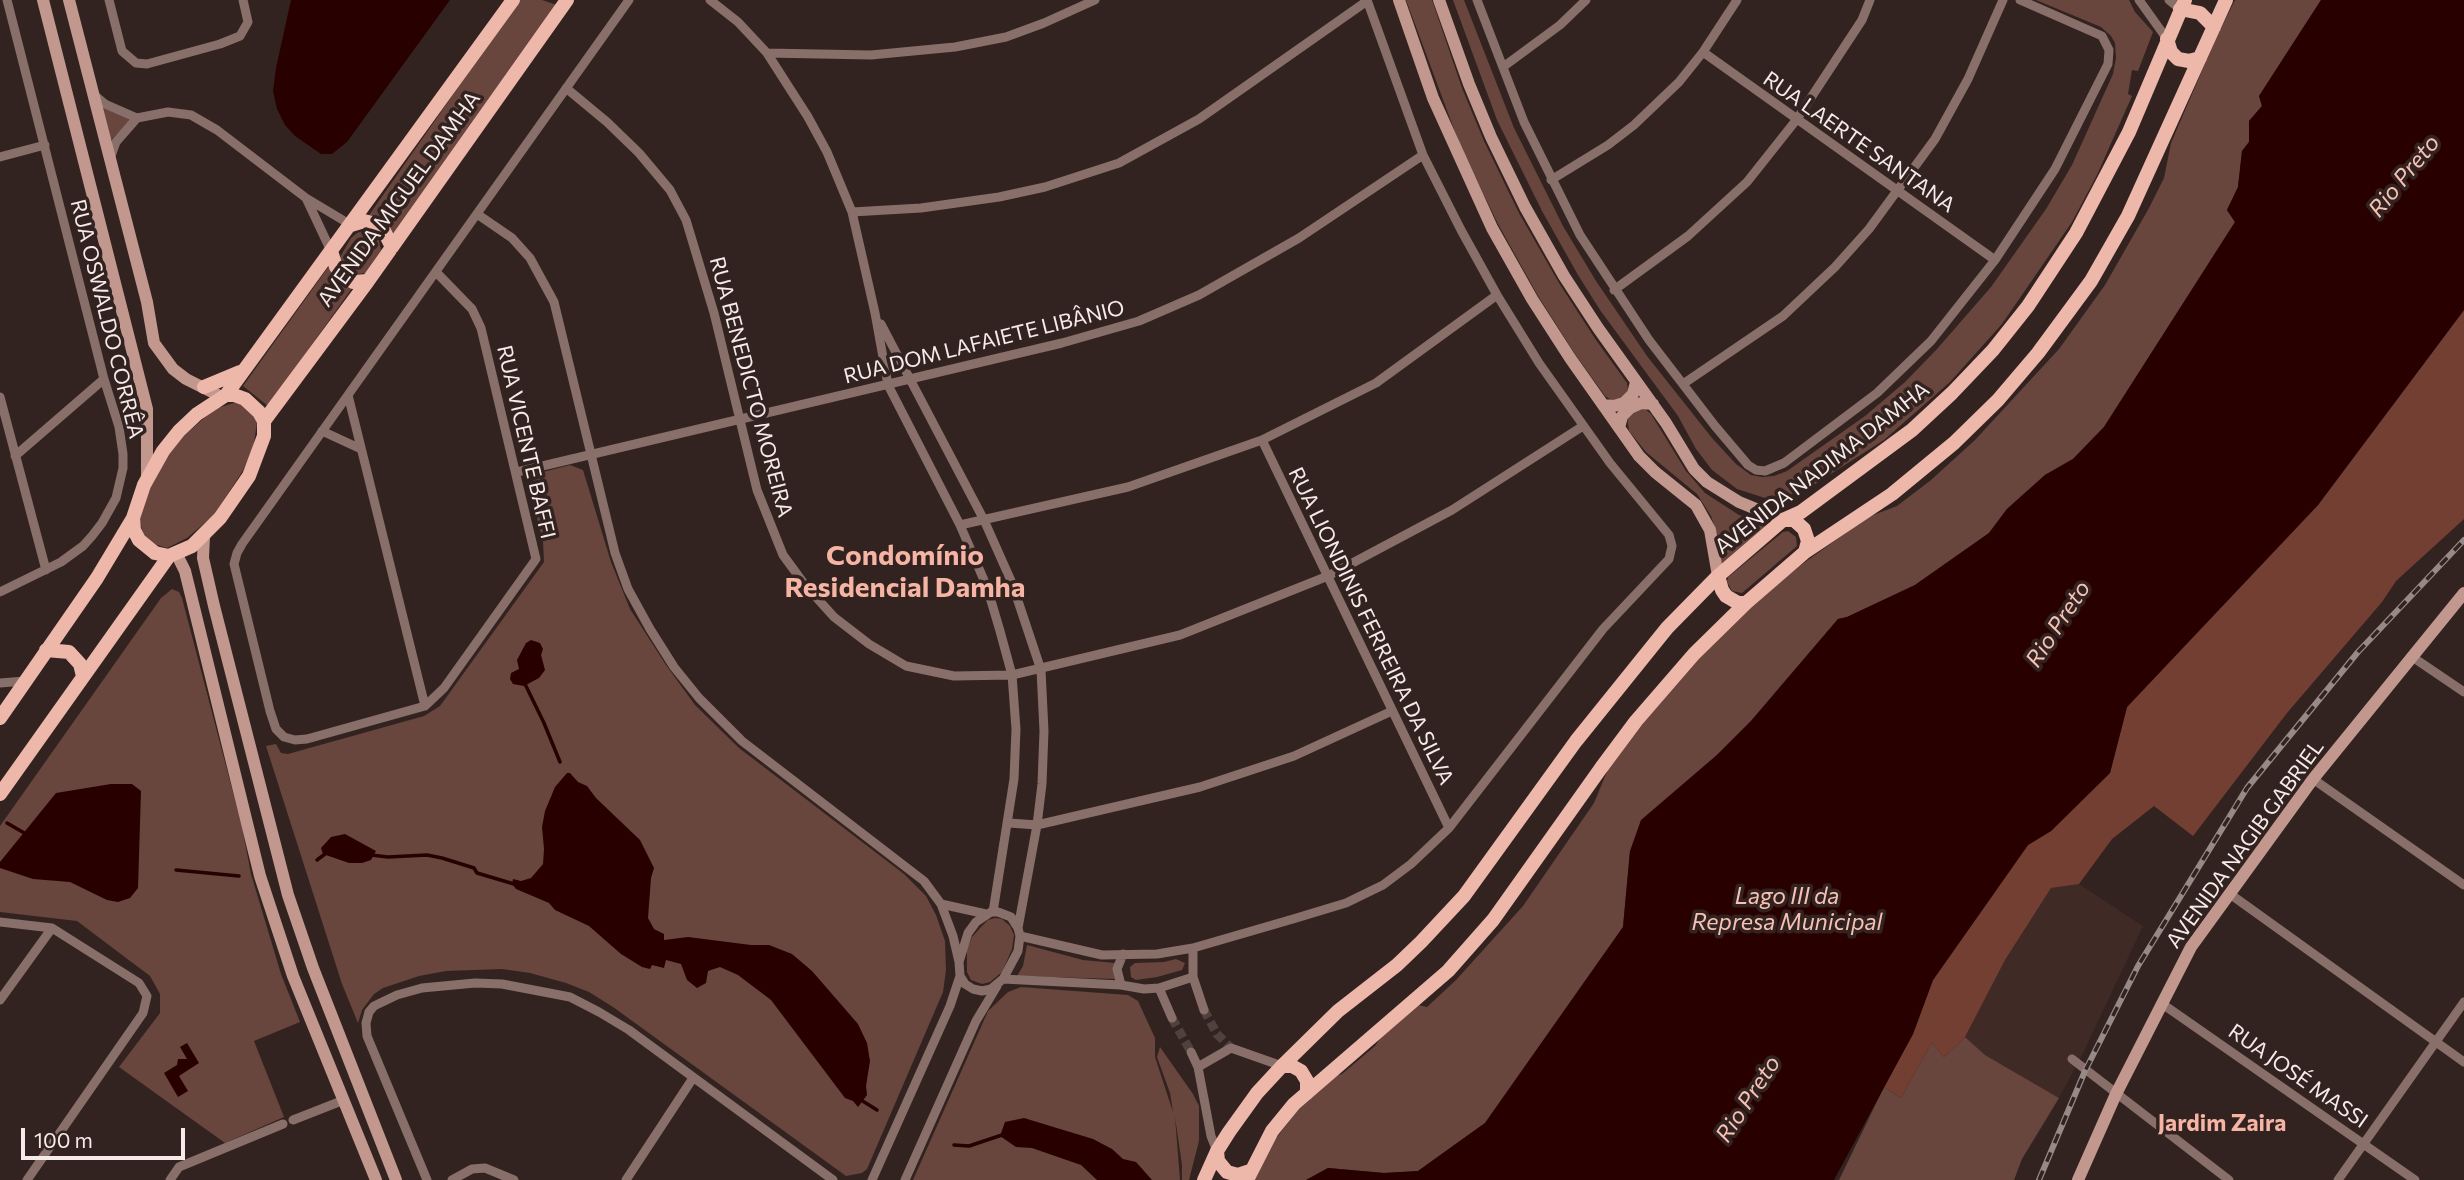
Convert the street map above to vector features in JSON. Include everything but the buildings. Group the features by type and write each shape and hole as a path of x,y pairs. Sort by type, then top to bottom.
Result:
{"main road":[{"path":"43,0 147,409 147,478"},
{"path":"0,794 172,555 192,546 204,536 236,497 249,476 264,436 264,421 245,399 234,395 224,396 186,379 173,369 154,342 148,302 69,0"},
{"path":"1399,0 1438,109 1492,228 1532,299 1619,428 1647,464 1696,505 1710,530 1719,583 1726,596 1745,603"},
{"path":"1439,0 1469,84 1525,207 1564,276 1653,404 1694,469 1707,482 1739,502 1783,520 1794,520 1804,529 1808,541 1805,552"},
{"path":"1217,1151 1220,1165 1227,1172 1249,1176 1272,1131 1307,1093 1469,949 1508,901 1636,721 1694,654 1745,603 1805,552 1892,494 1936,458 1998,400 2038,354 2091,281 2128,216 2227,0"},
{"name":"AVENIDA MIGUEL DAMHA","path":"133,517 147,478 179,431 197,414 224,396 512,1"},
{"name":"AVENIDA MIGUEL DAMHA","path":"264,421 368,281 560,2"},
{"path":"2178,3 2200,13 2214,27"},
{"name":"AVENIDA NADIMA DAMHA","path":"1205,1180 1217,1151 1248,1105 1282,1066 1338,1011 1397,965 1457,904 1612,694 1667,628 1718,576 1783,520 1801,512 1912,430 1971,374 2012,327 2063,254 2129,132 2167,39 2178,3"},
{"path":"2167,39 2171,52 2178,59 2189,61 2200,58"},
{"path":"351,225 364,221 374,224 384,231 392,247"},
{"path":"331,251 336,268 344,277 353,282 368,281"},
{"path":"204,387 244,370"},
{"path":"1603,405 1624,403 1633,394 1636,382"},
{"path":"1619,428 1622,416 1630,408 1641,403 1653,404"},
{"path":"133,517 134,530 139,540 155,552 172,555 185,571 260,876 292,970 376,1180"},
{"path":"0,718 97,578 133,517"},
{"path":"204,536 203,558 214,606 288,895 396,1180"},
{"name":"AVENIDA NAGIB GABRIEL","path":"2078,1180 2116,1094 2191,947 2313,779 2464,593"},
{"path":"46,650 69,652 80,664 83,676"},
{"path":"292,970 305,963 312,963"},
{"path":"1282,1066 1292,1066 1301,1071 1307,1081 1307,1093"}],"street":[{"name":"RUA OSWALDO CORRÊA","path":"0,592 46,570 83,546 103,523 116,498 123,468 122,440 7,0"},
{"path":"109,0 122,51 136,63 147,64 233,40 246,29 248,22 243,0"},
{"path":"348,395 425,706 295,740 284,737 276,729 270,711 234,564 237,553 322,431 629,0"},
{"path":"710,0 738,22 766,54 808,117 827,152 852,212 888,385 960,524 987,587 1012,675 1016,729 1009,823 989,913 968,933 960,962"},
{"path":"766,54 871,55 956,47 1006,37 1095,0"},
{"path":"852,212 921,208 999,197 1045,187 1119,163 1199,119 1367,0 1423,155 1497,295 1539,363 1583,426 1671,540 1669,559 1603,629 1449,828 1411,864 1383,885 1346,903 1193,948 1157,954 1102,955 1019,932 1011,918 998,912 989,913 941,904"},
{"path":"1477,0 1524,122 1580,235 1615,290 1715,426 1748,465 1765,471 1784,463 1877,393 1931,341 1995,260 2055,169 2108,64 2109,50 2102,36 2020,0"},
{"path":"1503,68 1560,25 1586,0"},
{"path":"1551,180 1608,145 1634,125 1679,82 1703,52 1737,0"},
{"path":"1615,290 1688,236 1747,182 1797,119 1862,20 1870,0"},
{"path":"1683,384 1783,316 1835,267 1899,191 1935,139 1968,79 2003,0"},
{"path":"2140,0 2167,39"},
{"name":"RUA LAERTE SANTANA","path":"1703,52 1995,260"},
{"name":"RUA BENEDICTO MOREIRA","path":"566,89 607,122 639,153 670,190 686,220 714,313 757,491 783,555 834,617 869,644 906,666 954,676 1012,675 1180,635 1328,576 1452,510 1583,426"},
{"path":"93,94 105,104 137,118 168,112 191,115 202,120 306,198 351,225"},
{"path":"111,158 116,142 137,118"},
{"path":"0,157 45,145"},
{"name":"RUA DOM LAFAIETE LIBÂNIO","path":"517,472 1062,343 1126,325 1199,295 1300,238 1423,155"},
{"path":"306,198 331,251"},
{"path":"477,214 512,238 530,258 554,302 615,553 628,589 674,667 699,698 742,741 924,881 941,904 960,962 960,976 950,1006 872,1180"},
{"name":"RUA VICENTE BAFFI","path":"425,706 444,688 536,559 481,328 472,309 436,272"},
{"path":"960,524 1128,487 1262,440 1376,383 1497,295"},
{"path":"875,313 984,520 1012,583 1041,670 1044,731 1037,825 1016,958 976,1021 905,1180"},
{"path":"15,456 104,379"},
{"path":"1,405 46,570"},
{"path":"322,431 361,449"},
{"name":"RUA LIONDINIS FERREIRA DA SILVA","path":"1262,440 1449,828"},
{"path":"2411,656 2464,692"},
{"path":"0,683 25,681"},
{"path":"1009,823 1037,825 1200,787 1294,756 1392,711"},
{"path":"2313,779 2464,885"},
{"path":"2231,894 2464,1062"},
{"path":"0,922 52,928 139,984 147,996 143,1013 27,1180"},
{"path":"0,1000 52,928"},
{"path":"1193,948 1193,977 1204,1010"},
{"path":"1121,985 1117,969 1123,954"},
{"path":"960,976 965,984 982,990 991,989 1001,981 1121,985 1144,989 1159,988 1193,977"},
{"path":"428,1180 367,1036 366,1023 369,1012 381,1002 422,988 475,983 533,989 570,997 599,1012 629,1030 833,1180"},
{"path":"1159,988 1172,1018"},
{"path":"2338,1180 2464,1002"},
{"name":"RUA JOSÉ MASSI","path":"2161,1003 2415,1180"},
{"path":"1198,1067 1231,1048 1282,1066"},
{"path":"1191,1052 1198,1067 1211,1136 1217,1151"},
{"path":"2072,1059 2229,1180"},
{"path":"626,1180 693,1078"},
{"path":"293,1120 344,1100"},
{"path":"170,1180 179,1167 283,1124"},
{"path":"452,1180 472,1169 485,1168 514,1180"}],"shaded area":[{"path":"519,0 542,0 557,5 392,237 367,218"},
{"path":"1406,0 1432,0 1462,88 1519,213 1559,283 1627,383 1625,397 1619,401 1605,396 1575,354 1538,296 1498,224 1461,148"},
{"path":"1453,0 1464,0 1514,128 1563,226 1596,281 1647,356 1712,438 1736,464 1751,475 1762,477 1787,471 1865,416 1905,382 1991,287 2046,209 2072,165 2113,74 2115,43 2101,27 2036,0 2129,0 2135,12 2153,32 2138,71 2132,70 2128,94 2132,96 2097,175 2072,222 2002,324 1950,382 1884,440 1815,484 1786,497 1765,498 1737,489 1712,470 1696,449 1678,416 1600,310 1578,275 1542,211 1497,120"},
{"path":"2235,0 2321,0 2259,96 2262,106 2249,121 2249,142 2242,151 2238,187 2227,210 2235,222 2104,427 2073,459 2045,475 2007,509 1989,533 1915,585 1838,619 1751,721 1630,851 1623,927 1485,1123 1418,1171 1384,1173 1328,1168 1306,1180 1254,1180 1277,1137 1304,1102 1332,1077 1342,1074 1375,1046 1383,1034 1418,1005 1427,1007 1456,980 1523,906 1594,803 1608,769 1649,713 1698,658 1750,607 1801,565 1868,517 1897,506 1931,480 1975,440 2059,349 2105,285 2149,208 2164,178 2171,143"},
{"path":"100,106 132,119 109,142"},
{"path":"366,230 378,236 381,250 365,273 351,275 340,257 351,238"},
{"path":"329,266 355,284 268,406 243,386"},
{"path":"2464,310 2464,519 2396,581 2382,602 2287,713 2193,836 2154,806 2112,839 2079,884 2051,888 2005,960 1965,1037 1944,1057 1932,1042 1901,1098 1884,1087 1913,1034 1933,980 2028,845 2051,831 2110,773 2127,707 2318,505"},
{"path":"234,403 242,405 254,416 257,423 253,449 242,472 214,515 187,538 167,548 157,545 144,536 139,519 149,489 168,455 184,436 214,409"},
{"path":"1634,409 1645,409 1651,414 1686,471 1705,493 1739,515 1768,524 1722,564 1711,516 1697,494 1646,452 1629,431 1627,416"},
{"path":"570,465 583,470 611,562 630,609 695,705 739,748 904,874 926,896 936,915 945,941 946,970 943,992 867,1169 862,1173 846,1176 613,1007 589,992 566,983 502,969 446,971 419,976 383,988 374,994 362,1010 358,1023 342,984 266,746 276,744 281,753 288,754 424,716 440,706 544,562 543,542 530,490 534,479 543,472"},
{"path":"1788,531 1796,537 1797,546 1742,593 1732,591 1727,582 1728,577 1783,532"},
{"path":"172,589 179,592 182,598 242,827 251,874 281,974 300,1022 254,1041 284,1117 225,1143 119,1067 160,1013 160,994 150,976 77,921 0,912 0,826 161,598"},
{"path":"2079,884 2143,926 2059,1098 1985,1055 1965,1037 2005,960 2051,888"},
{"path":"1002,919 1010,926 1014,935 1012,949 1002,972 990,982 982,984 971,980 967,972 967,950 972,937 988,920"},
{"path":"1027,945 1083,960 1115,963 1115,979 1017,976 1023,966"},
{"path":"1176,959 1185,963 1182,970 1136,980 1131,977 1130,967 1135,963"},
{"path":"1021,987 1128,995 1138,1001 1155,1038 1155,1057 1173,1112 1170,1093 1157,1057 1160,1047 1199,1106 1199,1141 1189,1180 1182,1180 1175,1117 1180,1180 913,1180 988,1011 1008,992"},
{"path":"1965,1037 1985,1055 2059,1098 2022,1159 2014,1180 1839,1180 1884,1087 1901,1098 1932,1042 1944,1057"}],"water":[{"path":"291,0 450,0 347,142 332,154 321,154 295,136 285,125 277,109 273,91"},
{"name":"Lago III da Represa Municipal","path":"2321,0 2464,0 2464,310 2318,505 2127,707 2110,773 2051,831 2028,845 1933,980 1913,1034 1834,1180 1306,1180 1328,1168 1384,1173 1418,1171 1485,1123 1623,927 1630,851 1641,820 1718,754 1751,721 1838,619 1915,585 1989,533 2007,509 2045,475 2073,459 2104,427 2235,222 2227,210 2238,187 2242,151 2249,142 2249,121 2262,106 2259,96"},
{"path":"531,640 540,643 543,649 541,655 545,670 539,678 524,686 513,684 511,673 519,669 517,660 526,643"},
{"path":"567,773 587,786 640,840 654,868 648,918 654,929 664,934 664,940 688,937 769,945 792,954 812,971 858,1024 867,1043 870,1061 867,1095 858,1107 845,1098 771,1000 738,975 720,967 708,971 706,983 697,988 687,980 681,964 666,960 664,968 652,965 650,969 642,967 621,954 589,926 555,910 549,903 516,889 512,884 513,879 521,881 531,878 543,864 542,827 545,811 555,787"},
{"path":"111,784 132,784 141,791 138,888 130,898 118,902 107,900 70,882 33,879 0,868 0,862 56,793"},
{"path":"345,834 376,851 371,860 349,863 323,854 321,848 331,837"},
{"path":"187,1043 199,1063 179,1076 188,1091 178,1097 164,1073 177,1065 178,1059 187,1059 180,1047"},
{"path":"1024,1118 1093,1139 1112,1149 1123,1159 1136,1162 1152,1180 1097,1180 1081,1165 1032,1148 1016,1147 1000,1136 1005,1122"}],"waterway":[{"path":"525,684 560,762"},
{"path":"7,823 26,834"},
{"path":"317,860 325,854"},
{"path":"371,855 427,855 442,858 474,868 477,873 514,884"},
{"path":"176,870 239,876"},
{"path":"861,1100 877,1110"},
{"path":"954,1145 969,1146 1002,1135"}],"tunnel":[{"path":"1204,1010 1217,1034 1231,1048"},
{"path":"1172,1018 1191,1052"}],"railway":[{"path":"2039,1180 2085,1071 2138,966 2247,788 2358,652 2464,540"}],"district":[{"name":"Condomínio Residencial Damha","path":"905,572"},
{"name":"Jardim Zaira","path":"2222,1123"}],"water label":[{"name":"Rio Preto","path":"2404,176"},
{"name":"Rio Preto","path":"2058,624"},
{"name":"Rio Preto","path":"1748,1099"}]}
